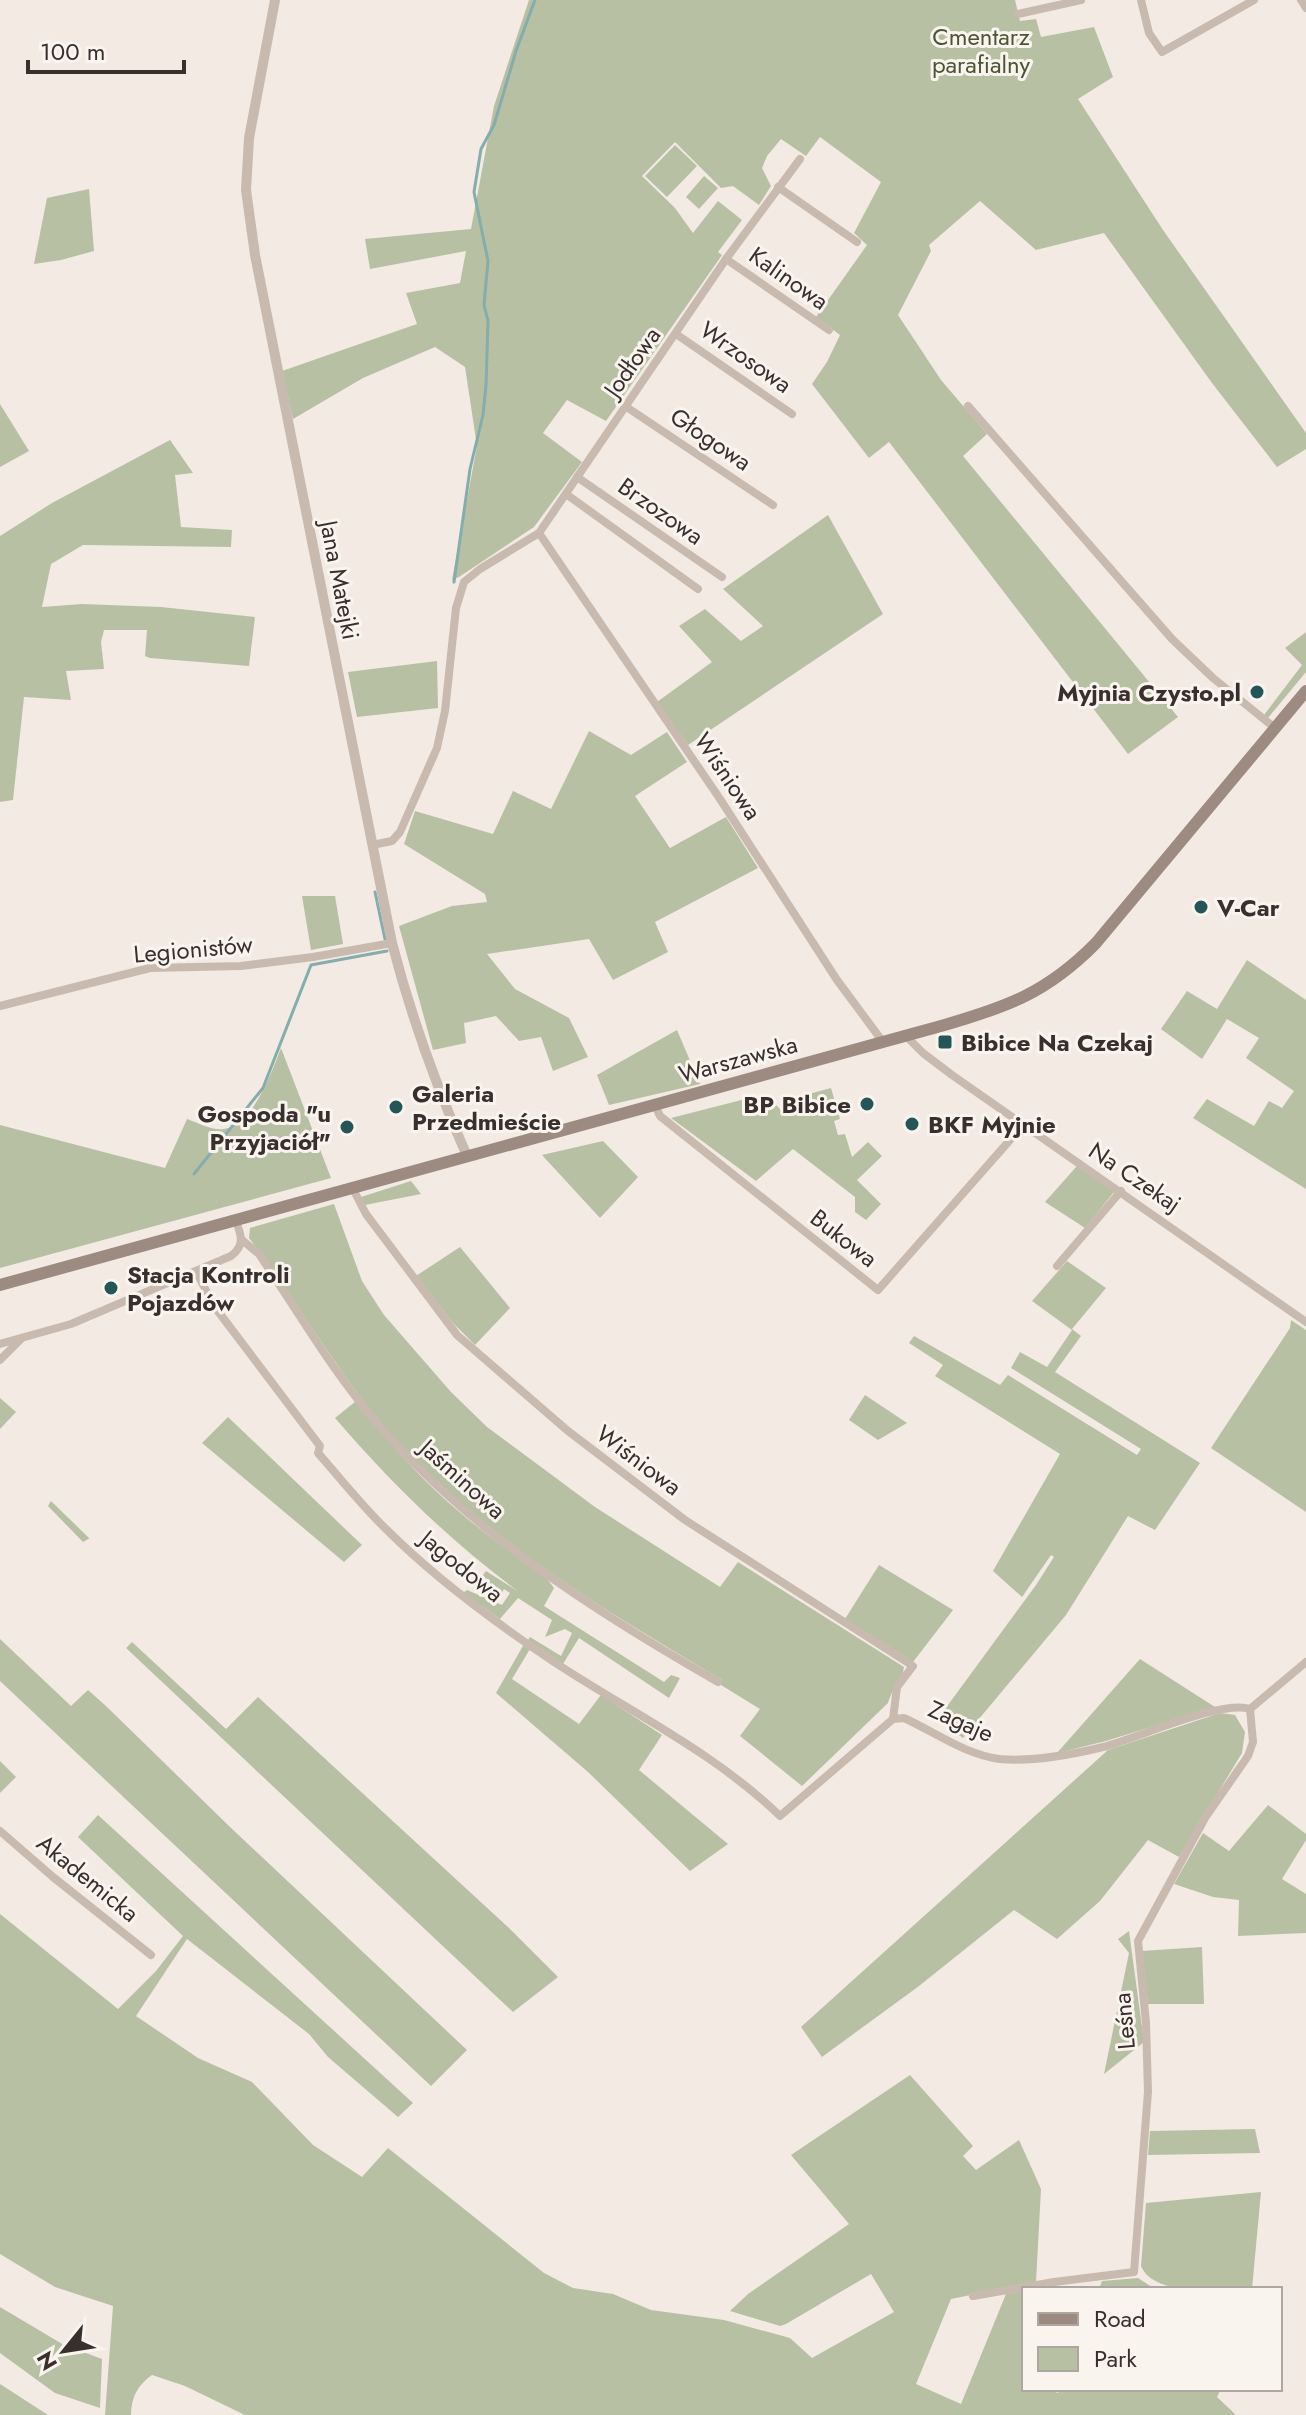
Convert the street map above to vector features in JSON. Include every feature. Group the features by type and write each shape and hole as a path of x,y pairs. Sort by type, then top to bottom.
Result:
{"main road":[{"name":"Warszawska","path":"0,1285 883,1042 1014,1002 1044,987 1074,965 1138,894 1306,691"}],"street":[{"name":"Jana Matejki","path":"275,0 249,138 246,190 259,280 392,943 409,1009 432,1074 467,1156"},
{"path":"1018,14 1081,0"},
{"path":"1141,0 1149,33 1162,52 1254,0"},
{"path":"1301,0 1306,8"},
{"name":"Jodłowa","path":"372,845 392,841 400,832 437,748 445,711 456,608 464,582 539,533 726,259 800,159"},
{"path":"778,187 857,242"},
{"name":"Kalinowa","path":"726,259 829,330"},
{"name":"Wrzosowa","path":"676,334 792,414"},
{"name":"Głogowa","path":"625,406 773,505"},
{"path":"968,406 1172,639 1213,678 1275,728"},
{"name":"Brzozowa","path":"577,477 722,577"},
{"name":"Brzozowa","path":"566,494 698,589"},
{"name":"Wiśniowa","path":"539,533 720,799 837,980 883,1042"},
{"name":"Legionistów","path":"0,1006 150,968 241,966 392,943"},
{"name":"Na Czekaj","path":"905,1035 942,1068 1306,1322"},
{"name":"Bukowa","path":"655,1105 660,1116 878,1290 1024,1124"},
{"name":"Wiśniowa","path":"352,1187 366,1214 457,1335 568,1431 685,1520 913,1666 897,1687 893,1719"},
{"path":"1057,1266 1121,1191"},
{"path":"0,1344 71,1324 231,1256 239,1249 242,1240 235,1219"},
{"name":"Jaśminowa","path":"242,1240 259,1254 374,1420 445,1493 551,1578 718,1682"},
{"name":"Jagodowa","path":"196,1271 214,1306 320,1446 318,1453 387,1530 464,1598 555,1662 731,1773 780,1816"},
{"path":"0,1360 21,1338"},
{"path":"1250,1709 1306,1662"},
{"name":"Zagaje","path":"780,1816 893,1719 904,1718 970,1751 998,1759 1026,1759 1104,1747 1227,1707 1250,1709"},
{"name":"Leśna","path":"1025,2287 1134,2272 1148,2092 1146,2023 1138,1941 1205,1818 1248,1756 1253,1742 1250,1709"},
{"name":"Akademicka","path":"0,1831 151,1955"},
{"name":"Leśna","path":"973,2296 1022,2288"}],"green space":[{"name":"Cmentarz parafialny","path":"529,0 1015,0 1020,21 1036,19 1041,37 1094,27 1113,77 1078,99 1163,230 1306,433 1306,449 1277,467 1104,233 1036,250 980,201 929,245 931,251 898,315 941,380 987,434 963,456 1178,717 1128,754 889,442 869,458 812,384 840,335 816,317 867,245 854,233 881,182 820,137 806,156 781,139 762,168 771,186 759,205 733,186 721,188 675,142 642,176 675,208 693,233 718,201 742,220 718,252 722,255 606,421 567,400 543,433 582,462 534,527 459,577 452,580 477,446 465,367 435,347 363,378 293,419 282,371 417,324 406,293 460,283 466,251 370,269 365,239 471,229 494,106"},
{"path":"675,145 697,166 667,197 645,176"},
{"path":"704,176 718,188 699,209 686,197"},
{"path":"89,189 94,251 34,264 47,198"},
{"path":"0,404 29,451 0,467"},
{"path":"170,440 193,473 175,475 181,527 232,530 231,547 83,545 51,564 42,607 82,604 161,607 255,617 249,666 150,658 145,656 147,630 104,630 101,642 104,669 66,671 71,700 24,697 13,800 0,802 0,536 52,503"},
{"path":"828,515 883,614 688,745 657,702 712,662 679,626 705,609 741,641 763,626 723,589"},
{"path":"1306,632 1306,672 1268,718 1264,715 1302,665 1285,648"},
{"path":"437,661 438,708 357,717 348,672"},
{"path":"589,731 631,755 667,732 687,762 635,796 670,848 726,817 758,868 655,922 668,952 613,980 589,939 487,954 515,989 569,1018 588,1057 553,1071 541,1037 519,1041 496,1016 464,1023 466,1043 433,1050 399,926 452,906 487,902 485,894 404,844 415,811 493,834 513,791 551,809"},
{"path":"302,896 335,896 343,944 311,950"},
{"path":"1247,960 1306,1000 1306,1189 1193,1118 1207,1099 1254,1126 1269,1101 1282,1108 1294,1091 1246,1058 1259,1038 1227,1019 1202,1059 1161,1029 1187,991 1217,1009"},
{"path":"677,1030 700,1084 609,1105 597,1075"},
{"path":"281,1048 331,1178 0,1268 0,1125 165,1168 187,1119 224,1129 244,1118 260,1096"},
{"path":"831,1088 840,1119 834,1121 838,1135 845,1134 852,1157 868,1142 882,1156 857,1180 881,1204 866,1220 855,1212 855,1197 793,1149 756,1181 671,1118 765,1094 786,1115 790,1112 783,1101"},
{"path":"603,1141 638,1177 600,1218 542,1155"},
{"path":"1077,1166 1114,1192 1085,1228 1045,1202"},
{"path":"411,1181 421,1194 365,1205 361,1197"},
{"path":"334,1204 362,1281 384,1315 451,1392 487,1427 595,1507 720,1587 738,1562 904,1667 888,1703 802,1786 740,1736 760,1709 721,1685 722,1680 589,1599 505,1540 427,1473 372,1412 249,1238 250,1228"},
{"path":"460,1247 510,1308 475,1345 416,1276"},
{"path":"1067,1261 1106,1288 1072,1329 1081,1336 1055,1372 1200,1463 1155,1530 1128,1516 1066,1615 963,1738 937,1720 1054,1557 1051,1555 1022,1597 993,1571 1060,1454 935,1376 943,1365 909,1343 914,1336 1000,1385 1008,1375 1137,1455 1141,1449 1011,1368 1020,1352 1047,1367 1072,1330 1032,1301"},
{"path":"1291,1320 1306,1330 1306,1512 1211,1448 1290,1328"},
{"path":"865,1395 907,1423 878,1440 849,1420"},
{"path":"0,1398 16,1412 0,1429"},
{"path":"356,1401 434,1489 548,1580 554,1588 544,1606 664,1682 671,1675 680,1678 669,1698 579,1638 563,1664 528,1640 530,1637 561,1656 572,1633 565,1629 545,1637 552,1620 518,1598 500,1619 463,1593 467,1590 502,1605 510,1593 504,1589 499,1597 483,1586 487,1580 483,1575 486,1571 519,1592 422,1510 335,1418"},
{"path":"228,1417 362,1545 344,1562 202,1443"},
{"path":"51,1501 90,1538 83,1542 48,1506"},
{"path":"879,1565 953,1610 913,1662 845,1619"},
{"path":"0,1639 71,1706 88,1690 467,2050 431,2086 0,1681"},
{"path":"132,1642 226,1729 258,1697 558,1977 513,2012 126,1648"},
{"path":"524,1644 530,1649 512,1679 579,1724 601,1695 662,1735 639,1770 728,1844 690,1871 588,1772 496,1693"},
{"path":"1140,1659 1215,1707 1057,1753"},
{"path":"1220,1713 1235,1715 1245,1732 1242,1753 1179,1857 1148,1840 1100,1901 1057,1939 1014,1910 919,1986 822,2057 801,2027 1108,1750"},
{"path":"0,1761 16,1777 0,1793"},
{"path":"1268,1805 1306,1834 1306,1840 1282,1879 1306,1894 1306,1933 1238,1936 1239,1900 1213,1897 1174,1884 1203,1833 1229,1851"},
{"path":"98,1815 413,2103 398,2117 328,2057 309,2034 187,1939 136,2016 198,2058 252,2082 313,2145 362,2177 388,2148 544,2273 573,2288 613,2294 651,2310 724,2320 790,2338 812,2358 894,2312 871,2274 780,2326 730,2311 748,2294 849,2224 791,2155 910,2075 973,2146 963,2156 976,2170 1019,2140 1041,2189 1036,2282 951,2299 916,2384 961,2404 1006,2294 1022,2291 1022,2391 1220,2391 1217,2397 1236,2415 245,2415 185,2386 152,2375 136,2392 131,2415 105,2415 113,2306 55,2287 0,2254 0,1914 118,2009 156,1971 183,1936 78,1837"},
{"path":"1129,1931 1144,2042 1104,2074 1129,1953 1118,1939"},
{"path":"1202,1947 1204,2004 1148,2004 1142,1951"},
{"path":"1255,2129 1260,2153 1148,2155 1150,2131"},
{"path":"1261,2192 1252,2287 1174,2287 1148,2276 1141,2266 1146,2203"},
{"path":"1138,2278 1152,2287 1100,2287 1102,2281"},
{"path":"0,2307 64,2345 102,2359 100,2408 55,2393 0,2353"},
{"path":"0,2384 48,2415 0,2415"}],"waterway":[{"path":"454,582 486,385 488,321 484,305 488,261 474,192 481,149 494,125 535,0"},
{"path":"375,892 385,939"},
{"path":"194,1174 263,1088 311,965 387,951"}],"place":[{"name":"Myjnia Czysto.pl","path":"1257,692"},
{"name":"V-Car","path":"1201,907"},
{"name":"Bibice Na Czekaj","path":"945,1042"},
{"name":"BP Bibice","path":"867,1104"},
{"name":"Galeria Przedmieście","path":"396,1107"},
{"name":"BKF Myjnie","path":"912,1124"},
{"name":"Gospoda \"u Przyjaciół\"","path":"347,1127"},
{"name":"Stacja Kontroli Pojazdów","path":"111,1288"}]}
